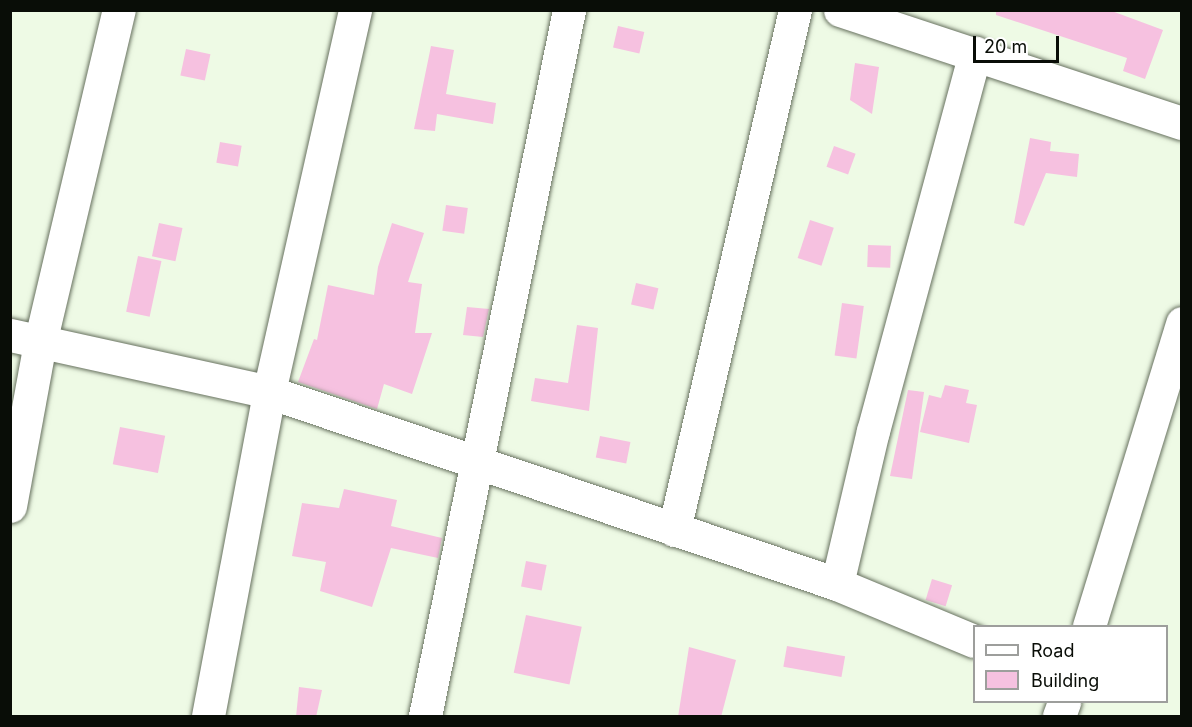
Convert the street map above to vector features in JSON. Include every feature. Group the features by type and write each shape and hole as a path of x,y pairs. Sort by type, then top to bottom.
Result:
{"street":[{"path":"10,506 25,339 119,10"},
{"path":"208,717 269,392 355,10"},
{"path":"425,717 569,10"},
{"path":"674,530 795,10"},
{"path":"840,10 1182,123"},
{"path":"837,584 873,430 975,53"},
{"path":"1090,625 1182,323"},
{"path":"25,339 269,392 475,464 837,584 973,640"}],"building":[{"path":"996,10 1109,10 1163,30 1145,79 1123,71 1127,58 996,15"},
{"path":"618,26 644,32 639,54 613,47"},
{"path":"431,46 454,50 446,94 496,103 493,124 437,114 435,131 414,129"},
{"path":"186,49 210,54 205,81 180,75"},
{"path":"855,63 879,67 872,114 850,100"},
{"path":"1030,138 1051,142 1050,151 1079,154 1077,177 1046,173 1024,226 1014,223"},
{"path":"220,142 242,146 238,167 216,163"},
{"path":"834,146 856,154 848,175 826,167"},
{"path":"446,205 468,208 464,234 442,231"},
{"path":"810,220 834,228 821,266 798,258"},
{"path":"159,223 182,228 175,261 152,256"},
{"path":"392,223 424,233 408,282 422,284 415,333 432,333 412,394 384,384 377,409 298,382 314,339 317,340 328,285 374,295 378,267"},
{"path":"868,245 891,246 890,268 867,267"},
{"path":"138,256 161,261 150,317 126,312"},
{"path":"636,283 658,288 653,310 631,304"},
{"path":"842,303 864,306 856,359 835,355"},
{"path":"467,307 489,309 483,337 463,335"},
{"path":"577,325 598,328 589,411 531,401 535,378 568,383"},
{"path":"945,385 969,390 966,403 977,405 969,443 920,432 929,395 941,398"},
{"path":"908,390 924,392 912,479 890,476"},
{"path":"120,427 165,436 158,473 113,464"},
{"path":"600,436 630,442 626,464 596,458"},
{"path":"344,489 397,500 391,526 442,538 438,558 391,548 372,607 320,591 326,562 292,556 302,503 339,508"},
{"path":"526,561 547,565 542,591 521,587"},
{"path":"932,579 952,585 946,606 926,600"},
{"path":"526,615 582,627 569,685 514,673"},
{"path":"787,646 845,656 841,677 783,667"},
{"path":"689,647 736,660 721,717 678,717"},
{"path":"299,687 322,690 316,717 296,717"}]}
